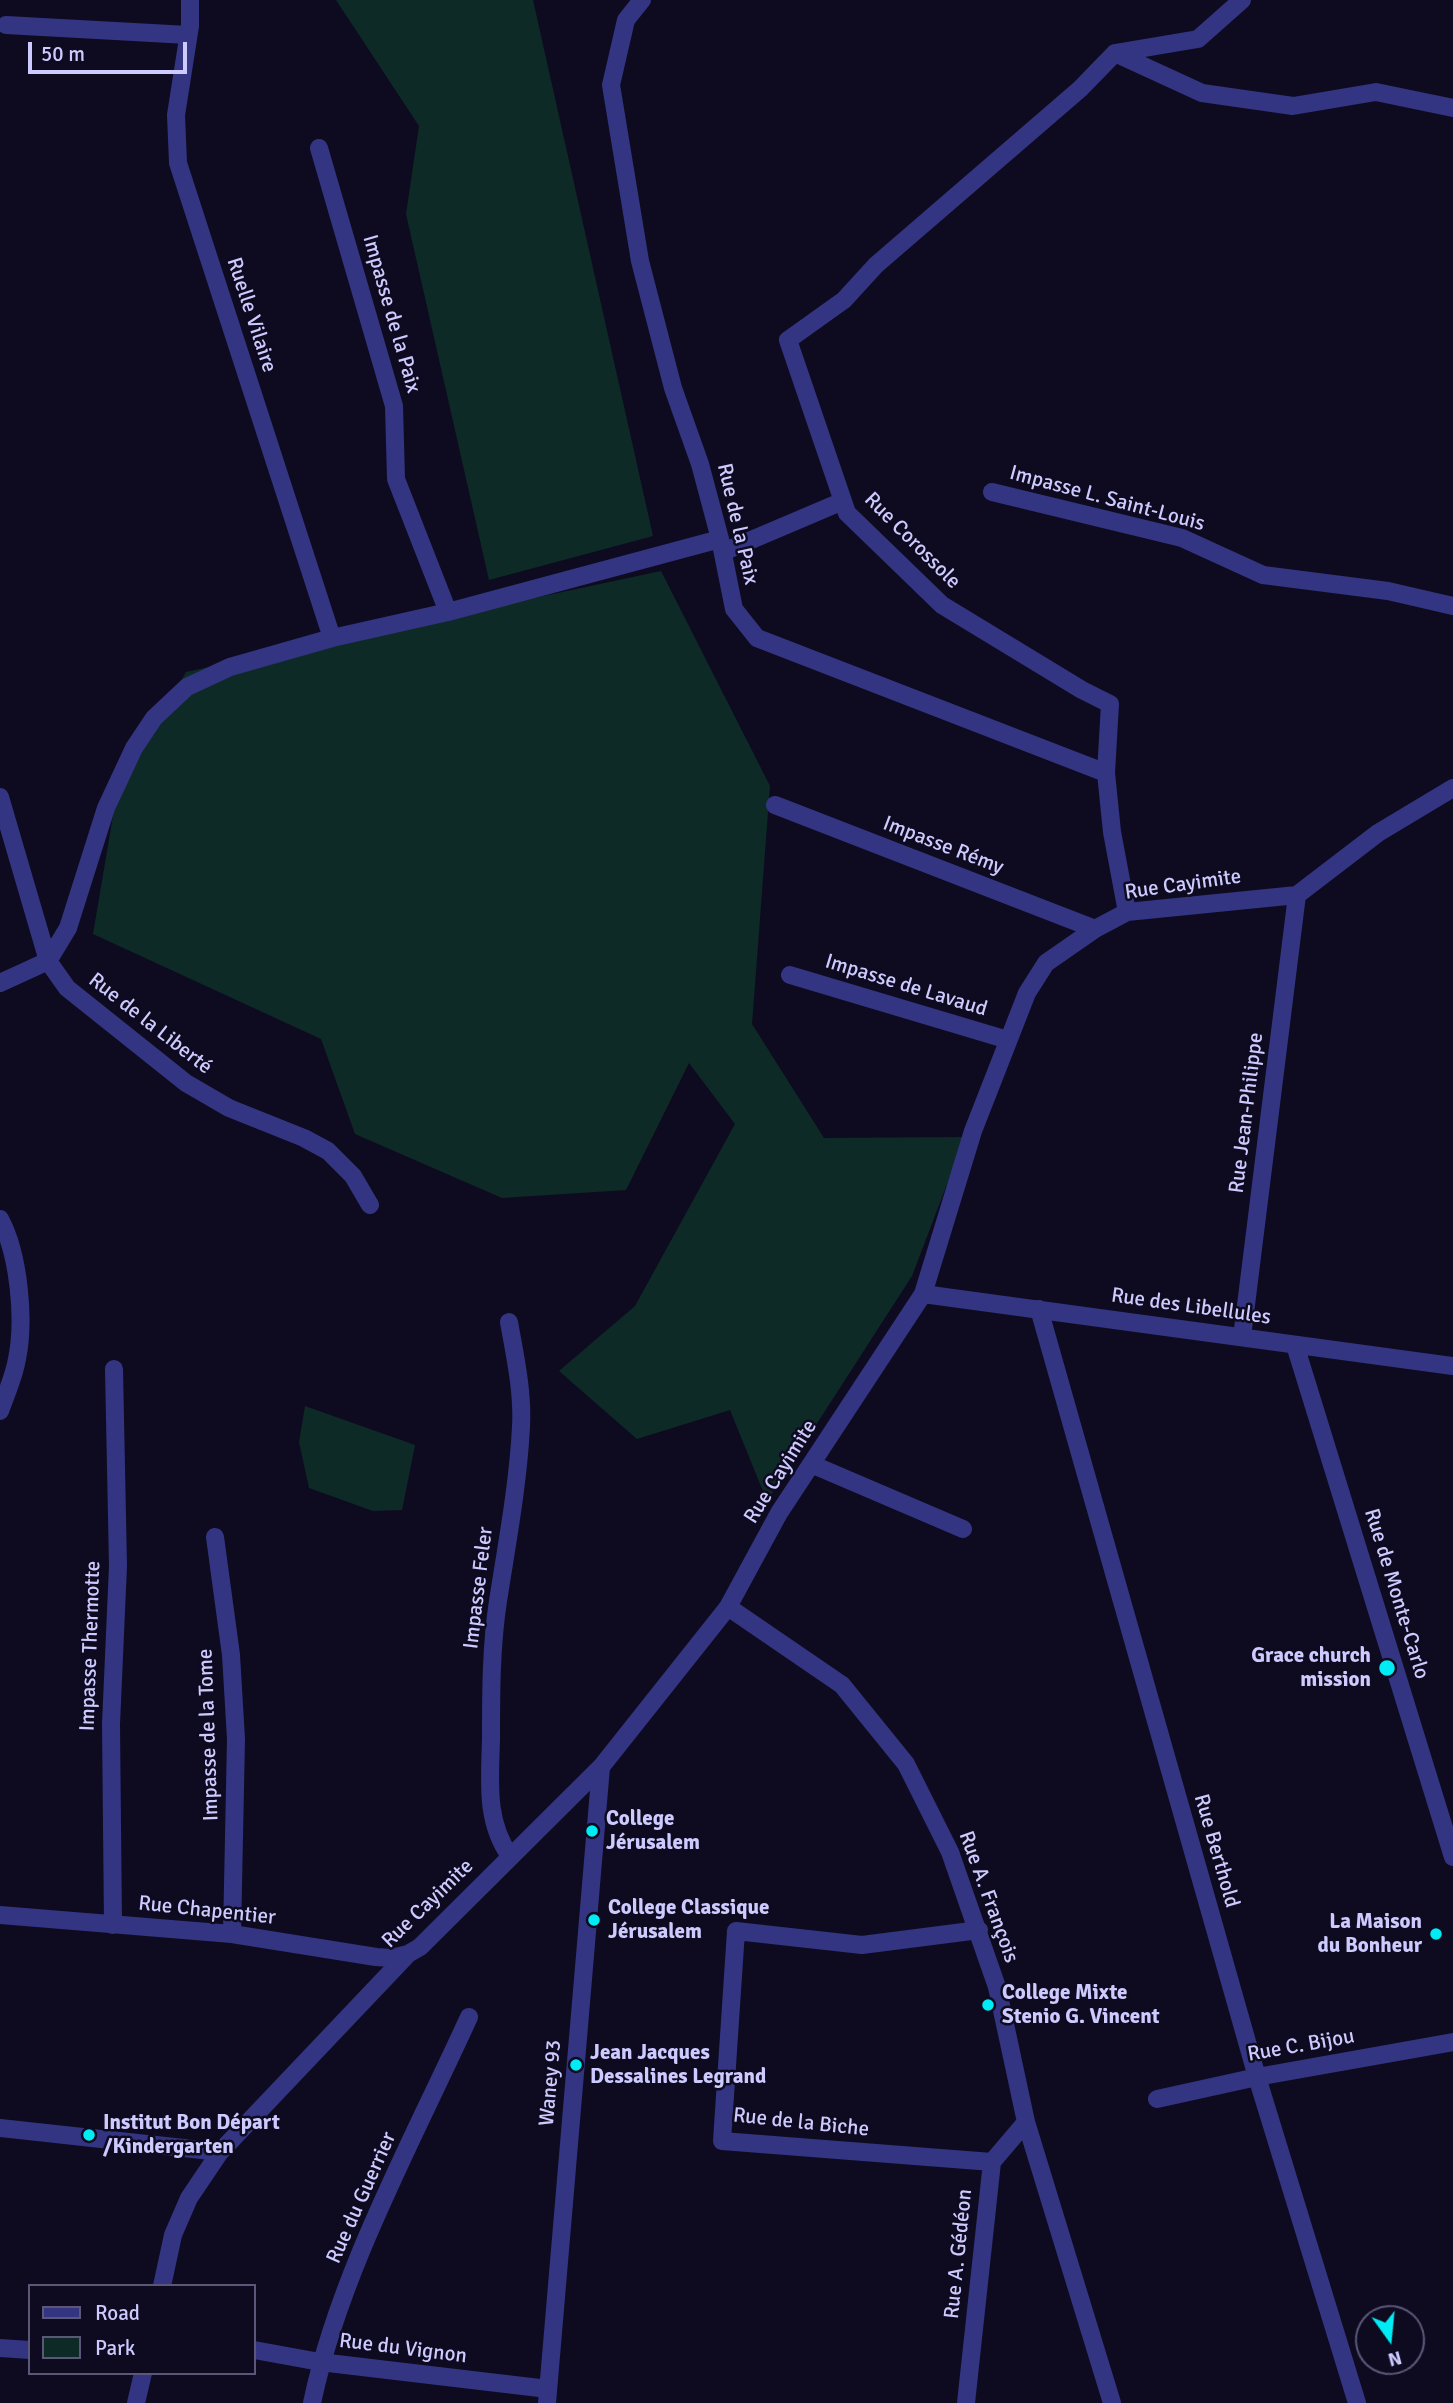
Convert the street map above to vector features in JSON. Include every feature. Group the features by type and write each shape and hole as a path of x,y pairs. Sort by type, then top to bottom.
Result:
{"street":[{"name":"Ruelle Vilaire","path":"190,0 188,35 176,115 178,163 332,638"},
{"name":"Rue de la Paix","path":"642,0 626,20 611,85 640,261 673,388 700,464 734,609 757,638 1106,773"},
{"path":"1115,53 1198,39 1242,0"},
{"path":"6,25 188,35"},
{"path":"1115,53 1202,93 1293,106 1376,92 1453,108"},
{"name":"Rue Corossole","path":"1106,773 1110,704 942,606 848,513 788,340 844,300 876,265 1080,89 1115,53"},
{"name":"Impasse de la Paix","path":"319,148 394,407 396,479 448,612"},
{"name":"Impasse L. Saint-Louis","path":"992,492 1182,538 1263,575 1388,591 1453,606"},
{"path":"0,983 48,961 68,928 106,808 134,748 154,718 187,687 230,667 332,638 721,545 843,501"},
{"path":"1106,773 1112,832 1127,912"},
{"path":"1297,895 1378,833 1453,788"},
{"name":"Rue de la Liberté","path":"0,797 48,961 67,988 177,1077 229,1108 304,1138 328,1151 353,1176 370,1205"},
{"name":"Impasse Rémy","path":"775,805 1095,929"},
{"name":"Rue Cayimite","path":"162,2284 173,2235 189,2198 220,2152 408,1954 420,1947 601,1767 728,1607 779,1513 923,1294 973,1131 1027,993 1046,963 1095,929 1127,912 1297,895"},
{"name":"Rue Jean-Philippe","path":"1242,1337 1297,895"},
{"name":"Impasse de Lavaud","path":"790,975 1008,1040"},
{"path":"0,1219 14,1254 19,1315 18,1357 0,1411"},
{"name":"Rue des Libellules","path":"923,1294 1453,1366"},
{"name":"Rue Berthold","path":"1039,1309 1257,2077 1357,2403"},
{"name":"Impasse Feler","path":"509,1322 518,1376 521,1426 508,1542 497,1603 492,1680 490,1803 499,1841 510,1856"},
{"name":"Rue de Monte-Carlo","path":"1295,1345 1453,1857"},
{"name":"Impasse Thermotte","path":"113,1925 111,1724 118,1566 114,1369"},
{"path":"811,1464 963,1529"},
{"name":"Impasse de la Tome","path":"215,1536 231,1655 236,1739 232,1934"},
{"name":"Rue A. François","path":"728,1607 842,1685 906,1764 950,1852 997,1987 1026,2122 1112,2403"},
{"name":"Waney 93","path":"547,2396 601,1767"},
{"name":"Rue Chapentier","path":"0,1915 232,1934 376,1957 391,1958 408,1954"},
{"name":"Rue de la Biche","path":"979,1930 862,1945 736,1931 722,2141 992,2162"},
{"name":"Rue du Guerrier","path":"312,2403 320,2362 357,2262 469,2018"},
{"name":"Rue C. Bijou","path":"1157,2099 1257,2077 1453,2042"},
{"name":"Rue A. Gédéon","path":"966,2403 992,2162 1026,2122"},
{"path":"0,2128 220,2152"},
{"path":"0,2348 28,2350"},
{"name":"Rue du Vignon","path":"256,2350 547,2396"},
{"path":"136,2403 143,2375"}],"green space":[{"path":"336,0 533,0 653,536 489,580 406,214 419,126"},
{"path":"661,571 770,786 752,1024 824,1138 965,1137 912,1276 767,1501 730,1410 637,1439 559,1371 635,1306 735,1124 689,1063 626,1190 502,1198 355,1134 321,1039 93,934 116,798 186,672"},
{"path":"305,1406 415,1445 402,1510 373,1511 309,1488 299,1442"}],"place":[{"name":"Grace church mission","path":"1387,1668"},
{"name":"College Jérusalem","path":"592,1831"},
{"name":"College Classique Jérusalem","path":"594,1920"},
{"name":"La Maison du Bonheur","path":"1436,1934"},
{"name":"College Mixte Stenio G. Vincent","path":"988,2005"},
{"name":"Jean Jacques Dessalines Legrand","path":"576,2065"},
{"name":"Institut Bon Départ /Kindergarten","path":"89,2135"}]}
